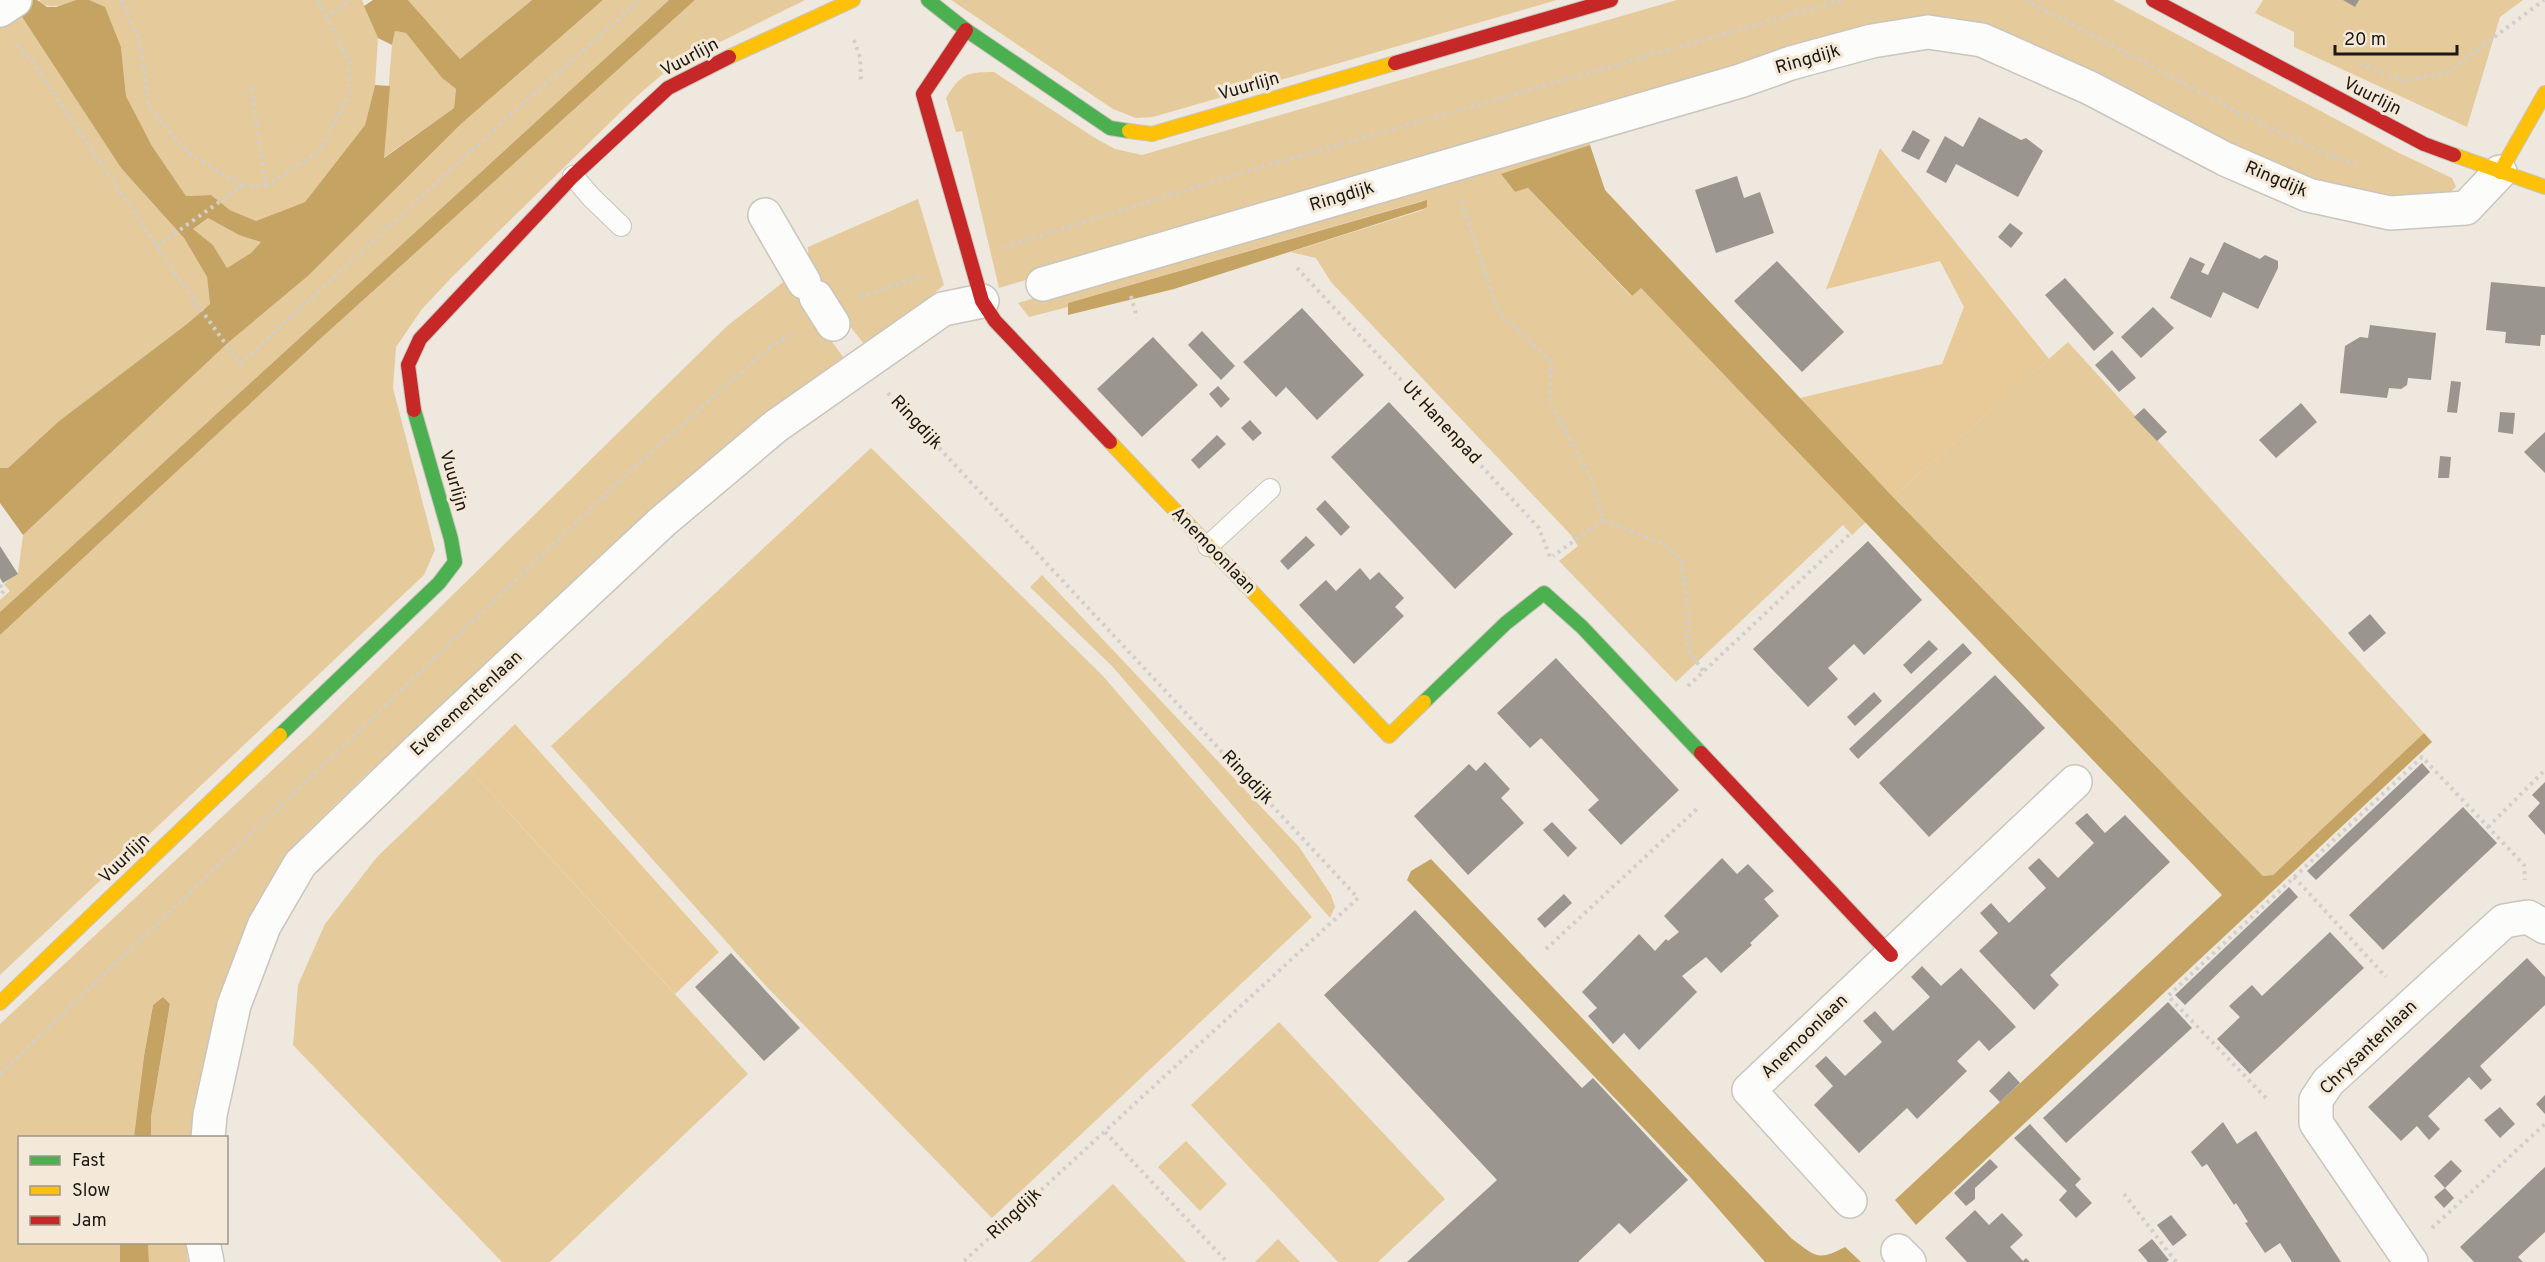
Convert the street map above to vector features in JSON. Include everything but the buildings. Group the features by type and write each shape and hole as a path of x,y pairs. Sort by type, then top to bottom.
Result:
{"street":[{"name":"Vuurlijn","path":"928,0 966,30 1110,128 1152,134 1611,0"},
{"name":"Vuurlijn","path":"2153,0 2424,144 2500,172"},
{"name":"Vuurlijn","path":"0,1003 439,583 455,562 451,539 412,404 408,365 420,339 573,176 668,88 845,2"},
{"name":"Anemoonlaan","path":"966,30 923,94 982,301 995,321 1389,736 1506,623 1544,593 1582,627 1891,955"},
{"name":"Ringdijk","path":"1043,284 1740,81 1791,63 1872,41 1928,32 1982,40 2090,88 2225,159 2308,195 2390,213 2466,208 2500,172"},
{"path":"2545,93 2500,172 2545,187"},
{"path":"765,215 820,304"},
{"path":"863,366 943,309 982,301"},
{"name":"Evenementenlaan","path":"208,1136 210,1115 234,1005 264,926 300,864 435,734 663,522 776,426 863,366"},
{"name":"Anemoonlaan","path":"1850,1201 1749,1090 2075,782"},
{"name":"Chrysantenlaan","path":"2408,1258 2316,1123 2316,1100 2328,1082 2504,921 2537,922"},
{"path":"203,1244 207,1262"}],"lane":[{"path":"573,176 621,226"},
{"path":"1208,546 1270,489"}],"path":[{"path":"122,0 141,47 149,107 186,151 242,186 266,186 320,150 349,94 349,62 318,0"},
{"path":"325,17 351,0"},
{"path":"7,13 31,60 159,245 182,283 240,364 498,126 640,0"},
{"path":"0,1074 631,470 820,304 861,297 970,258 1238,174 1842,0"},
{"path":"2025,0 2248,117 2330,156 2368,167"},
{"path":"2353,61 2405,81 2449,71 2544,0"},
{"path":"251,85 266,186"},
{"path":"1449,165 1498,311 1551,362 1550,403 1590,476 1603,520 1664,544 1681,559 1689,619 1687,648 1704,671"},
{"path":"159,245 242,186"},
{"name":"Ut Hanenpad","path":"1297,268 1539,528 1550,559 1603,520"},
{"name":"Ringdijk","path":"863,366 1358,898 963,1262"},
{"path":"1660,712 1851,533"},
{"path":"0,585 4,591 0,595"},
{"path":"2266,1098 2169,996 2422,757 2524,865 2537,922"},
{"path":"2488,827 2545,770"},
{"path":"1546,950 1726,782"},
{"path":"2294,877 2413,1006"},
{"path":"2408,1258 2545,1124"},
{"path":"1104,1131 1227,1262"},
{"path":"2124,1194 2176,1262"}],"shaded area":[{"path":"11,0 37,0 47,7 56,7 76,0 89,0 105,7 121,47 126,96 152,146 186,196 211,195 230,210 256,221 305,202 365,125 375,85 390,86 384,158 454,108 456,89 442,78 406,33 395,31 392,45 378,38 364,6 373,0 408,0 460,59 532,0 603,0 461,124 308,276 229,342 23,535 0,503 0,468 8,468 59,421 210,304 207,277 184,238 121,168","holes":["208,218 239,235 261,242 251,253 227,268 213,245 193,229"]},
{"path":"41,0 76,0 52,6 38,2"},
{"path":"89,0 362,0 378,38 375,85 365,125 305,202 256,221 230,210 211,195 186,196 152,146 126,96 121,47"},
{"path":"408,0 532,0 460,59"},
{"path":"603,0 669,0 0,612 0,600 10,591 4,584 18,573 23,535 229,342 308,276 461,124"},
{"path":"669,0 695,0 319,340 0,635 0,612"},
{"path":"695,0 805,0 672,66 637,96 452,277 422,309 396,347 393,388 435,550 424,575 0,975 0,635 319,340"},
{"path":"951,0 1557,0 1153,117 1136,118 1113,109"},
{"path":"1677,0 2113,0 2397,152 2452,178 2456,187 2449,193 2382,200 2309,183 2015,41 1787,51 999,288 962,131 956,132 946,98 960,79 965,76 994,72 1095,138 1115,149 1142,155"},
{"path":"2263,0 2523,0 2500,17 2467,127 2294,47 2294,32 2255,13"},
{"path":"21,15 121,168 184,238 207,277 210,304 59,421 8,468 0,468 0,27"},
{"path":"395,31 406,33 442,78 456,89 454,108 383,158 392,45"},
{"path":"1585,137 1590,145 1502,175 1515,192 1528,188 1631,296 1641,288 1866,522 1852,535 1843,525 1676,682 1559,561 1578,546 1571,535 1331,282 1316,258 1290,252 1423,210 1422,201 1068,303 1068,307 1029,317 1018,303"},
{"path":"1590,145 1605,190 1893,497 2263,876 2273,875 2424,733 2432,742 1916,1225 1895,1200 2222,895 1641,288 1632,296 1528,188 1515,192 1501,174"},
{"path":"1880,148 2049,359 1893,497 1800,398 1942,364 1964,307 1940,261 1826,289"},
{"path":"918,199 944,285 881,338 864,344 809,274 808,247"},
{"path":"1427,200 1427,207 1423,209 1174,289 1068,315 1068,303"},
{"path":"208,218 239,235 262,241 251,253 227,268 213,245 193,229"},
{"path":"786,280 844,358 700,473 368,773 305,834 269,886 195,1136 151,1136 151,1117 170,1005 163,997 153,1005 134,1136 18,1136 18,1244 120,1244 120,1262 0,1262 0,1024 313,732 727,326"},
{"path":"2068,342 2424,733 2273,875 2263,876 1893,497"},
{"path":"871,448 1102,675 1312,917 992,1218 766,986 551,746"},
{"path":"1042,575 1299,847 1331,895 1335,907 1330,918 1112,666 1030,587"},
{"path":"515,724 719,952 675,994 469,769"},
{"path":"469,769 748,1074 550,1262 502,1262 293,1045 298,985 325,924 377,857"},
{"path":"1431,859 1791,1238 1816,1255 1836,1252 1845,1247 1861,1262 1765,1262 1691,1178 1407,880 1411,871"},
{"path":"163,997 170,1004 151,1117 151,1136 134,1136 144,1056 153,1005"},
{"path":"1279,1022 1445,1199 1378,1262 1338,1262 1191,1105"},
{"path":"1186,1141 1227,1184 1200,1211 1158,1167"},
{"path":"1113,1184 1186,1262 1030,1262"},
{"path":"1278,1239 1300,1262 1255,1262"},
{"path":"120,1244 148,1244 149,1262 120,1262"},
{"path":"148,1244 186,1244 188,1262 149,1262"}],"traffic: fast":[{"path":"928,0 966,30 1110,128 1129,131"},
{"path":"280,735 439,583 455,562 451,539 414,410"},
{"path":"1424,702 1506,623 1544,593 1582,627 1701,753"}],"traffic: slow":[{"path":"729,57 853,0"},
{"path":"1129,131 1152,134 1395,63"},
{"path":"2500,172 2545,93"},
{"path":"2454,155 2545,187"},
{"path":"1110,442 1389,736 1424,702"},
{"path":"0,1003 280,735"}],"traffic: jam":[{"path":"1395,63 1611,0"},
{"path":"2153,0 2424,144 2454,155"},
{"path":"966,30 923,94 982,301 995,321 1110,442"},
{"path":"414,410 408,365 420,339 573,176 668,88 729,57"},
{"path":"1701,753 1891,955"}]}
